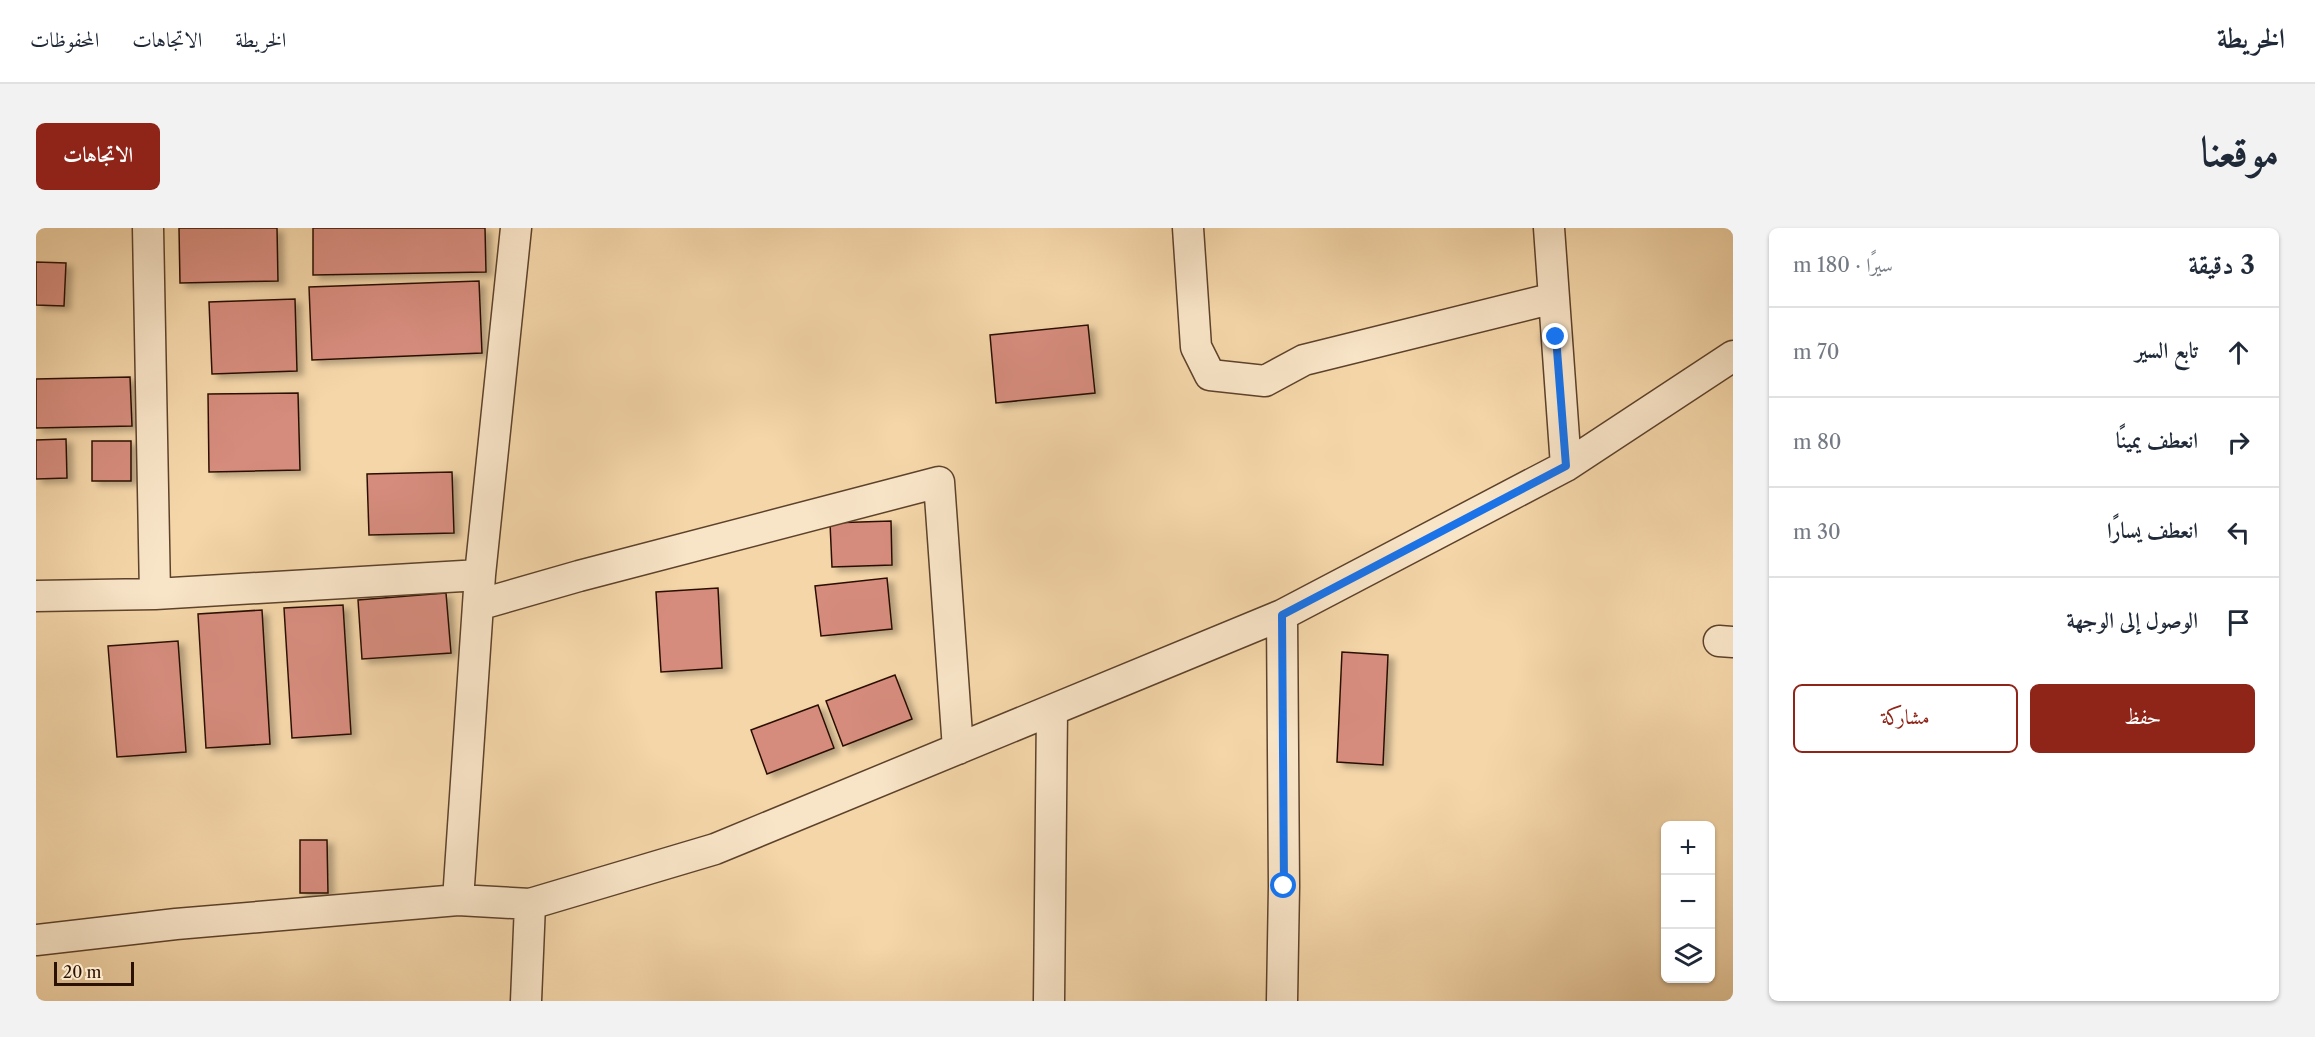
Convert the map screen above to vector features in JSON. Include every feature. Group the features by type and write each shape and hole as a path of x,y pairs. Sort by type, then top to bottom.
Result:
{"street":[{"path":"148,228 155,594"},
{"path":"458,900 480,575 516,228"},
{"path":"1188,228 1196,347 1210,375 1265,381 1304,360 1554,298"},
{"path":"1550,228 1566,466"},
{"path":"36,940 176,924 458,900 530,904 715,849 1282,615 1566,466 1733,356"},
{"path":"478,605 579,576 939,482 958,749"},
{"path":"36,596 155,594 480,575"},
{"path":"1282,615 1284,886 1282,1001"},
{"path":"1049,1001 1052,710"},
{"path":"526,1001 530,904"}],"building":[{"path":"179,228 277,228 278,281 180,283"},
{"path":"313,228 485,228 486,272 313,275"},
{"path":"36,262 66,263 64,306 36,305"},
{"path":"479,281 482,353 312,360 309,287"},
{"path":"295,299 297,371 212,374 209,302"},
{"path":"1088,325 1095,393 996,403 990,335"},
{"path":"130,377 132,426 36,428 36,379"},
{"path":"298,393 300,470 209,472 208,394"},
{"path":"66,439 67,478 36,479 36,440"},
{"path":"92,441 131,441 131,481 92,481"},
{"path":"452,472 454,533 369,535 367,474"},
{"path":"891,521 892,565 832,567 830,523"},
{"path":"887,578 892,629 821,636 815,586"},
{"path":"718,588 722,668 661,672 656,592"},
{"path":"446,593 451,653 362,659 358,600"},
{"path":"343,605 351,734 292,738 284,608"},
{"path":"262,610 270,744 206,748 198,614"},
{"path":"178,641 186,752 117,757 108,646"},
{"path":"1342,652 1388,655 1383,765 1337,762"},
{"path":"895,675 912,719 843,746 826,701"},
{"path":"818,705 834,748 767,774 751,730"},
{"path":"300,840 327,840 328,893 300,893"}],"route":[{"path":"1284,886 1282,615 1566,466 1556,337"}]}
